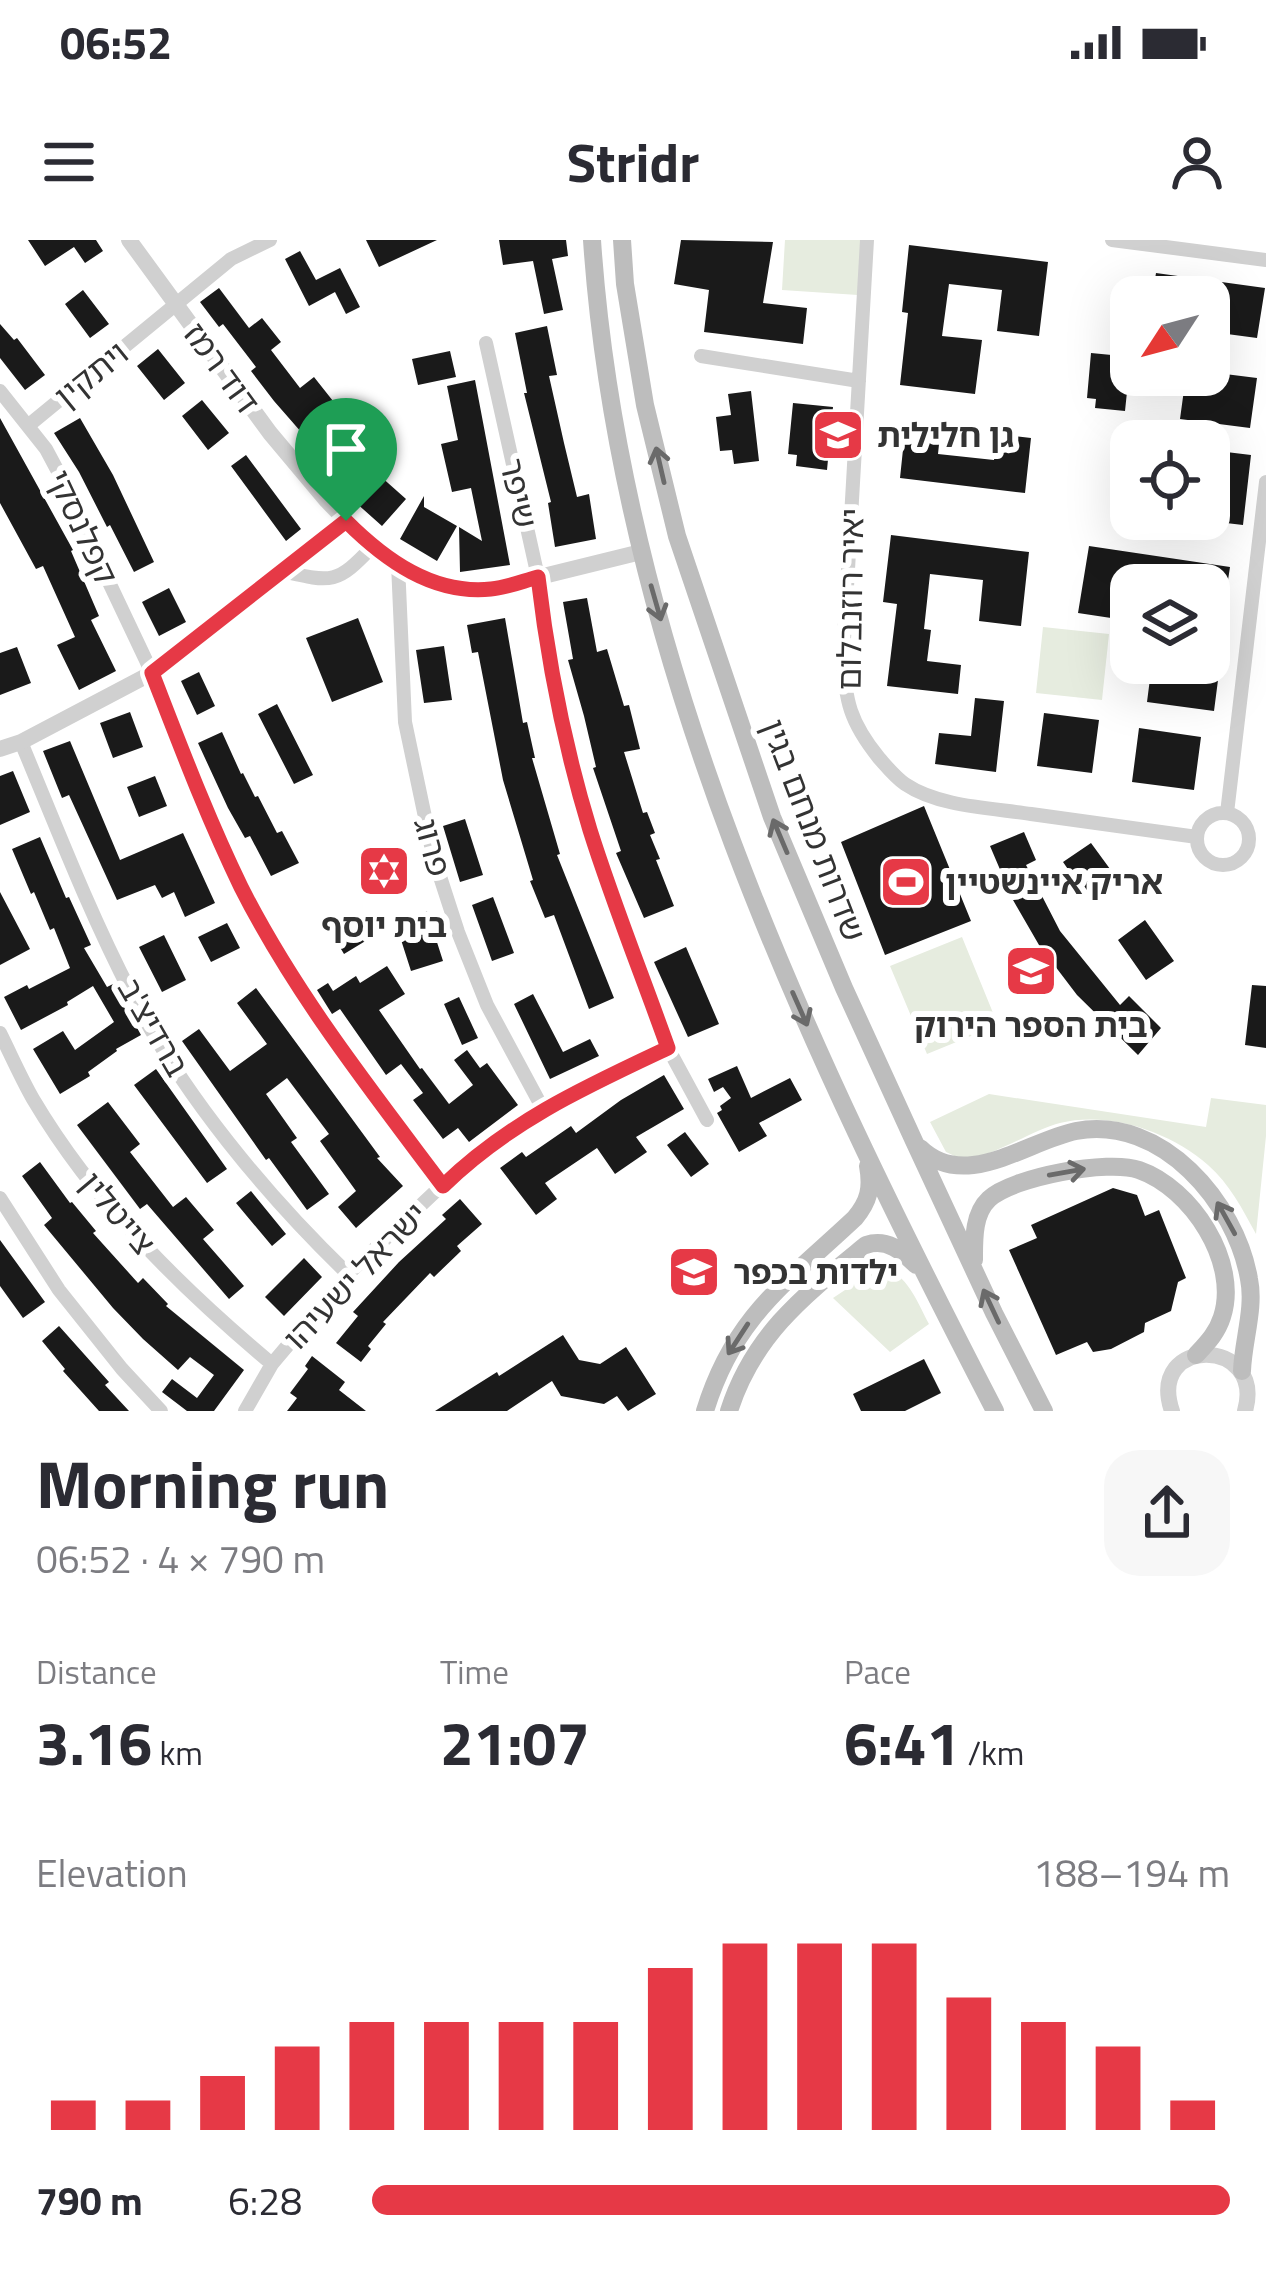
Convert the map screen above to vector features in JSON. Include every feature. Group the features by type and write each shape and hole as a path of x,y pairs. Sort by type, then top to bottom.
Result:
{"main road":[{"path":"592,240 597,318 641,552 730,837 769,938 865,1150 994,1411"},
{"name":"שדרות מנחם בגין","path":"622,240 646,405 676,536 772,817 844,988 1043,1411"},
{"path":"914,1141 933,1160 968,1166 1091,1129 1156,1145 1206,1185 1227,1214 1241,1246 1251,1284 1242,1371"},
{"path":"705,1411 714,1381 758,1308 868,1203 865,1150"},
{"path":"975,1271 978,1219 986,1201 998,1192 1036,1178 1111,1165 1136,1168 1161,1179 1187,1202 1218,1254 1226,1286 1224,1314 1215,1334 1196,1355"},
{"path":"729,1411 749,1363 777,1323 866,1245 886,1243 923,1273"}],"street":[{"name":"דוד רמז","path":"129,240 270,433 346,521 411,574 446,586 491,590 641,552"},
{"name":"ויתקין","path":"29,425 231,259 270,240"},
{"name":"יאיר רוזנבלום","path":"867,240 843,656 851,717 889,770 927,795 1197,837"},
{"path":"1112,240 1266,260"},
{"name":"שיפר","path":"486,343 538,577 561,711 590,829 668,1048 707,1120"},
{"path":"701,356 859,381"},
{"name":"קפלנסקי","path":"0,391 46,448 79,512 243,890 322,1021 443,1186"},
{"path":"1227,813 1266,482"},
{"path":"0,749 152,673 346,521"},
{"path":"282,572 331,580 349,572 374,546"},
{"name":"פרוג","path":"398,564 405,722 433,855 487,1005 543,1109"},
{"name":"ברדיצ'ב","path":"21,742 131,994 166,1054 265,1186 348,1274"},
{"path":"1227,813 1244,823 1258,841 1241,859 1215,864 1202,854 1197,837 1202,822 1227,813"},
{"name":"צייטלין","path":"0,1033 32,1098 131,1232 272,1364"},
{"name":"ישראל ישעיהו","path":"245,1411 272,1364 348,1274 473,1156 558,1099 668,1048"},
{"path":"0,1198 58,1290 161,1411"},
{"path":"1162,1411 1177,1368 1196,1355 1209,1353 1222,1355 1242,1371 1250,1405"},
{"path":"1168,1390 1172,1411"}],"shaded area":[{"path":"785,240 861,240 858,295 782,290"},
{"path":"1043,627 1109,634 1102,700 1036,693"},
{"path":"962,937 998,1025 927,1054 890,966"},
{"path":"989,1094 1206,1127 1211,1098 1266,1105 1256,1234 1229,1188 1208,1165 1176,1143 1139,1127 1079,1120 1049,1126 973,1158 946,1152 930,1122"},
{"path":"878,1268 903,1280 929,1324 890,1352 833,1298"}],"building":[{"path":"28,240 96,240 103,251 85,263 74,247 45,266"},
{"path":"366,240 437,240 379,267"},
{"path":"499,240 566,240 568,256 552,259 563,310 544,314 533,261 503,265"},
{"path":"681,240 773,242 763,303 807,308 803,344 704,332 709,290 674,284"},
{"path":"909,245 1048,262 1039,336 997,331 1002,290 949,284 942,336 982,340 975,394 900,385"},
{"path":"300,251 316,280 340,268 360,307 346,314 335,292 309,306 285,259"},
{"path":"1230,283 1265,288 1257,338 1230,334"},
{"path":"219,288 249,328 262,318 281,342 271,350 300,388 314,377 333,401 320,411 361,459 406,499 382,526 345,493 350,488 274,401 251,371 256,367 200,302"},
{"path":"83,290 109,324 90,338 65,304"},
{"path":"0,324 45,375 25,390 0,358"},
{"path":"547,326 557,375 549,376 564,443 577,497 589,494 596,539 555,547 551,502 524,393 515,333"},
{"path":"158,349 185,383 164,400 137,366"},
{"path":"450,351 456,377 418,385 412,359"},
{"path":"1091,353 1110,355 1110,396 1127,396 1125,411 1095,408 1096,399 1087,398"},
{"path":"1230,375 1257,378 1250,428 1230,425 1230,420 1180,419 1183,396 1230,396"},
{"path":"475,380 510,565 460,572 459,527 482,541 471,488 452,492 441,444 458,440 447,386"},
{"path":"751,391 759,461 734,464 732,450 720,451 716,417 731,415 728,394"},
{"path":"202,400 229,433 208,450 182,416"},
{"path":"793,403 833,407 827,470 796,466 797,455 788,454"},
{"path":"0,418 73,550 99,616 91,620 116,671 79,690 57,645 75,637 43,566 36,569 0,503"},
{"path":"80,418 154,562 134,572 54,433"},
{"path":"906,421 941,425 938,454 994,460 997,434 1031,438 1025,493 900,478"},
{"path":"1230,452 1251,455 1243,525 1230,523"},
{"path":"246,455 301,529 286,541 231,466"},
{"path":"424,496 424,507 457,526 437,561 400,539"},
{"path":"891,535 1029,552 1021,626 979,621 983,580 930,574 924,629 931,630 927,661 961,665 958,694 887,686 897,604 883,602"},
{"path":"1089,546 1210,564 1110,564 1110,618 1078,613"},
{"path":"169,588 186,622 159,636 142,602"},
{"path":"587,598 597,652 607,649 624,706 629,705 640,749 624,752 643,813 647,812 655,833 650,835 660,859 656,860 674,906 644,918 616,853 621,851 593,768 568,660 573,659 563,602"},
{"path":"358,618 383,682 332,702 306,638"},
{"path":"505,618 523,723 527,722 557,855 614,998 589,1009 554,915 545,918 530,881 503,780 478,652 472,653 467,625"},
{"path":"444,646 452,700 424,703 416,650"},
{"path":"17,647 31,683 0,695 0,653"},
{"path":"199,672 215,706 197,715 181,681"},
{"path":"1149,684 1218,684 1214,711 1147,702"},
{"path":"975,698 1004,701 996,772 935,764 939,733 971,736"},
{"path":"277,704 313,775 294,784 258,714"},
{"path":"130,712 143,747 113,758 100,723"},
{"path":"1044,713 1099,720 1092,773 1037,766"},
{"path":"1139,728 1201,737 1194,790 1132,782"},
{"path":"222,732 241,774 299,863 271,876 250,836 245,838 228,808 198,743"},
{"path":"70,741 120,860 183,833 215,903 185,917 174,892 162,898 155,885 117,900 69,795 62,798 43,751"},
{"path":"13,771 30,812 0,825 0,776"},
{"path":"155,776 167,806 139,817 127,787"},
{"name":"אריק איינשטיין","path":"924,806 971,921 885,955 841,842"},
{"path":"465,819 483,875 460,882 443,826"},
{"path":"1024,832 1036,860 1026,865 1060,931 1120,1005 1129,996 1161,1028 1138,1055 1077,995 1013,900 990,846"},
{"path":"40,837 91,945 84,948 107,987 113,984 141,1035 60,1094 33,1049 63,1031 75,1050 114,1022 93,986 21,1030 4,997 70,968 12,849"},
{"path":"1091,843 1121,884 1092,904 1063,862"},
{"name":"בית יוסף","path":"392,847 404,887 376,895 364,855"},
{"path":"0,892 30,949 0,965"},
{"path":"493,897 514,953 492,961 472,905"},
{"path":"427,911 443,961 411,971 395,921"},
{"path":"359,917 372,937 344,954 332,934"},
{"path":"1145,920 1174,961 1146,980 1118,940"},
{"path":"227,923 240,948 211,962 198,937"},
{"path":"164,935 186,980 162,992 139,947"},
{"path":"686,947 719,1024 688,1037 654,962"},
{"path":"387,966 405,994 379,1010 449,1104 473,1085 454,1060 467,1050 480,1068 487,1063 518,1105 469,1142 458,1128 443,1139 413,1100 423,1093 401,1064 386,1075 340,1009 332,1014 317,990 328,983 333,991 356,976 360,983"},
{"path":"1252,985 1266,986 1266,1048 1245,1045"},
{"path":"256,988 377,1158 403,1186 356,1228 338,1207 356,1191 320,1141 329,1134 287,1078 266,1094 297,1138 291,1142 329,1194 307,1210 182,1041 199,1029 230,1071 267,1044 237,1003"},
{"path":"533,994 563,1052 590,1039 599,1056 550,1079 514,1004"},
{"path":"459,997 478,1038 462,1045 444,1004"},
{"path":"737,1066 751,1098 790,1078 802,1100 759,1123 767,1136 739,1152 717,1113 731,1098 723,1087 714,1092 708,1079"},
{"path":"156,1069 227,1169 207,1183 134,1085"},
{"path":"664,1075 684,1109 636,1137 647,1152 615,1174 597,1148 545,1183 557,1199 536,1215 500,1168 522,1152 526,1157 571,1126 576,1133"},
{"path":"108,1102 140,1144 130,1152 173,1207 186,1197 214,1230 203,1239 244,1286 229,1299 147,1204 140,1209 77,1125"},
{"path":"685,1132 709,1164 691,1177 667,1145"},
{"path":"40,1162 138,1283 143,1278 166,1306 244,1370 214,1411 187,1411 162,1392 172,1379 197,1398 214,1375 190,1357 178,1370 113,1308 44,1225 52,1218 22,1176"},
{"path":"1113,1188 1137,1195 1145,1216 1159,1210 1186,1278 1178,1282 1171,1311 1145,1323 1144,1332 1111,1349 1093,1352 1087,1342 1056,1355 1009,1250 1037,1238 1031,1225"},
{"path":"251,1191 286,1234 272,1246 236,1203"},
{"path":"460,1199 482,1224 457,1246 461,1251 434,1277 430,1273 383,1322 361,1362 336,1343 358,1316 353,1312"},
{"path":"0,1240 45,1302 23,1318 0,1286"},
{"path":"304,1258 322,1277 284,1316 265,1297"},
{"path":"59,1326 129,1411 99,1411 63,1371 42,1341"},
{"path":"563,1335 579,1360 600,1364 626,1347 656,1394 628,1411 617,1396 604,1404 561,1396 552,1381 507,1411 435,1411 497,1372 499,1376"},
{"path":"312,1356 345,1382 339,1390 366,1411 287,1411 297,1398 290,1393"},
{"path":"924,1359 941,1393 905,1411 861,1411 853,1394"}],"place":[{"name":"גן חלילית","path":"838,435"},
{"name":"בית יוסף","path":"384,871"},
{"name":"אריק איינשטיין","path":"906,882"},
{"name":"בית הספר הירוק","path":"1031,971"},
{"name":"ילדות בכפר","path":"694,1272"}],"route":[{"path":"346,521 411,574 446,586 491,590 538,577 561,711 590,829 668,1048 558,1099 473,1156 443,1186 322,1021 243,890 152,673 346,521"}]}
